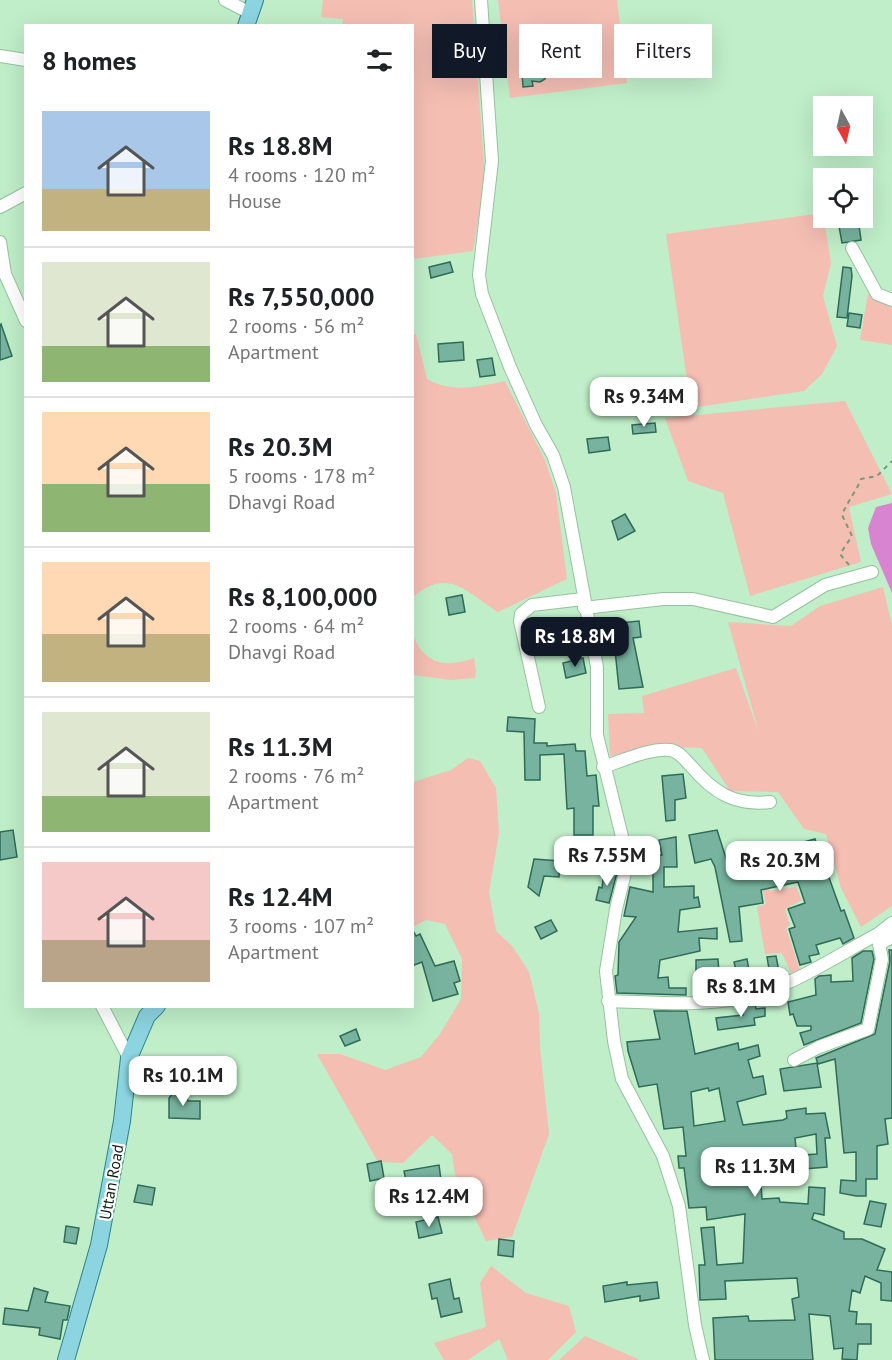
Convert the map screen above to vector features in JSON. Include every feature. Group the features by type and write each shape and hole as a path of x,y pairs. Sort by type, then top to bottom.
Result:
{"main road":[{"name":"Uttan Road","path":"66,1360 99,1245 122,1120 129,1058 147,1016 155,1008"}],"street":[{"path":"225,0 250,13"},
{"path":"481,0 492,161 479,274 482,294 510,367 536,425 553,454 564,487 597,667 597,735 603,767 628,861 615,909 606,971 608,1001 622,1079 663,1156 679,1206 695,1325 703,1360"},
{"path":"0,56 24,60"},
{"path":"0,207 24,194"},
{"path":"0,242 5,274 24,317"},
{"path":"852,248 877,294 892,300"},
{"path":"539,707 520,621 521,614 532,604 584,604 681,598 773,617 825,585 872,572"},
{"path":"603,767 662,750 672,750 681,755 720,795 753,804 770,802"},
{"path":"608,1001 715,1003 743,998 777,987 878,934 891,924"},
{"path":"794,1060 819,1047 868,1029 882,959 879,944 892,937 891,924"},
{"path":"103,1008 129,1058"}],"path":[{"path":"840,554 852,536 842,515 846,505 858,490 861,479 877,476 892,461"}],"shaded area":[{"path":"323,0 472,0 474,24 432,24 432,78 478,78 485,177 473,251 414,259 414,24 342,24 343,19 321,17"},
{"path":"498,0 617,0 620,24 614,24 614,78 626,78 627,83 510,98 507,74 507,24 501,24"},
{"path":"813,214 813,228 825,228 831,263 823,296 837,346 822,374 804,391 691,408 666,234"},
{"path":"868,294 885,304 892,305 892,345 860,340"},
{"path":"414,334 416,334 427,379 446,386 465,388 505,381 545,460 556,493 567,579 498,612 457,586 447,583 425,588 414,596"},
{"path":"845,401 892,494 849,507 861,562 750,596 723,493 688,481 665,418"},
{"path":"892,503 892,593 871,544 868,528 876,507"},
{"path":"883,587 892,626 892,906 861,927 841,888 826,834 804,829 778,792 730,791 702,748 668,747 610,756 608,714 644,713 642,696 736,668 759,733 728,622 791,626 820,606"},
{"path":"414,636 422,652 436,661 454,663 474,658 475,678 451,680 414,675"},
{"path":"468,758 480,761 496,788 499,833 489,892 496,931 513,947 529,972 539,1013 540,1047 549,1134 512,1237 486,1241 471,1210 459,1201 452,1154 432,1135 403,1163 378,1162 317,1054 340,1054 385,1070 421,1057 440,1034 461,999 462,959 445,924 426,920 414,926 414,782 451,770"},
{"path":"753,849 760,849 770,891 796,887 802,900 785,909 790,925 786,928 800,970 791,973 782,953 765,954 757,907 766,904"},
{"path":"491,1266 526,1293 569,1306 576,1332 548,1360 508,1360 499,1339 468,1360 444,1360 434,1343 486,1327 480,1283"},
{"path":"585,1336 638,1359 639,1360 559,1360"}],"building":[{"path":"522,78 545,78 540,82 532,81 533,86 523,87"},
{"path":"839,228 859,228 861,240 842,243"},
{"path":"450,262 453,272 431,278 429,267"},
{"path":"843,267 851,268 852,276 847,318 837,317"},
{"path":"849,313 862,315 860,328 847,326"},
{"path":"0,325 12,356 0,360"},
{"path":"463,342 464,360 439,362 438,344"},
{"path":"492,358 495,375 480,377 477,360"},
{"path":"655,423 656,432 633,434 632,425"},
{"path":"608,437 610,450 589,453 587,439"},
{"path":"625,514 635,531 618,540 612,521"},
{"path":"462,595 465,612 449,615 446,598"},
{"path":"639,621 641,637 633,638 643,687 619,689 615,650 612,651 609,624"},
{"path":"583,658 586,673 566,678 563,663"},
{"path":"508,717 535,719 534,743 547,743 547,746 575,744 576,751 585,751 587,776 596,775 599,806 593,806 593,835 574,835 574,808 567,809 564,754 540,755 540,780 525,780 524,732 507,731"},
{"path":"683,774 686,798 675,800 675,820 666,821 662,776"},
{"path":"13,830 17,857 0,860 0,832"},
{"path":"717,830 732,877 767,871 765,860 777,857 775,846 788,843 789,846 815,839 825,873 827,872 841,911 844,910 854,938 843,944 840,938 816,945 819,954 809,956 811,962 800,965 789,929 795,927 788,909 805,903 798,882 761,890 763,903 739,907 742,941 730,942 715,867 711,859 695,863 689,835"},
{"path":"676,837 677,867 664,867 664,887 694,886 694,898 698,897 700,907 680,910 678,932 717,928 717,939 699,938 700,951 660,960 658,978 668,977 669,988 686,988 686,995 617,993 615,976 618,975 619,942 636,917 624,916 630,887 653,892 653,868 647,868 646,855 662,855 659,840"},
{"path":"534,859 560,861 559,877 544,876 539,896 528,887"},
{"path":"604,871 617,873 609,903 596,900 599,887 602,888"},
{"path":"551,920 557,931 541,939 535,927"},
{"path":"414,932 416,936 420,934 435,966 454,961 460,981 454,983 458,994 433,1001 422,962 414,965"},
{"path":"889,950 892,950 892,1118 885,1119 888,1144 877,1146 877,1179 866,1179 866,1196 856,1196 840,1193 841,1180 856,1181 856,1152 844,1153 835,1059 818,1064 816,1058 875,1034 890,961"},
{"path":"863,951 872,951 874,959 861,1023 804,1045 800,1033 811,1030 811,1026 797,1026 793,1014 790,1015 788,1002 816,995 815,979 819,976 831,975 831,982 853,981 852,958"},
{"path":"776,956 780,977 771,981 767,957"},
{"path":"718,959 719,973 712,973 714,994 696,994 696,960"},
{"path":"747,959 752,987 741,990 734,962"},
{"path":"755,1003 756,1009 765,1008 765,1016 754,1018 755,1025 718,1030 716,1018 743,1015 743,1006"},
{"path":"654,1011 687,1011 695,1054 738,1043 739,1050 758,1045 760,1056 748,1060 753,1078 763,1076 766,1094 737,1102 743,1125 783,1120 787,1118 786,1111 806,1108 806,1114 825,1113 830,1138 825,1138 827,1167 804,1169 803,1155 817,1154 816,1134 795,1138 796,1149 763,1162 768,1172 742,1174 742,1183 761,1184 762,1199 779,1198 780,1202 808,1204 809,1187 825,1188 824,1215 814,1213 812,1219 844,1232 844,1239 862,1239 885,1249 877,1270 892,1272 892,1301 881,1300 881,1283 865,1276 860,1293 852,1290 849,1311 857,1312 856,1324 871,1324 871,1344 858,1344 857,1360 842,1359 843,1348 834,1349 830,1316 809,1314 813,1360 715,1360 713,1318 748,1316 749,1321 795,1320 792,1299 799,1297 797,1278 725,1281 726,1299 700,1300 699,1265 705,1265 701,1228 714,1227 717,1265 743,1263 745,1214 707,1220 706,1207 689,1208 684,1168 679,1168 678,1156 686,1156 683,1127 664,1129 657,1084 639,1087 628,1051 627,1042 660,1039","holes":["708,1088 709,1091 719,1088 725,1121 694,1126 691,1092"]},
{"path":"356,1029 360,1040 345,1046 340,1036"},
{"path":"817,1063 821,1087 784,1091 780,1069"},
{"path":"176,1090 186,1092 188,1101 200,1101 200,1119 169,1118 169,1098"},
{"path":"381,1161 384,1178 370,1181 367,1164"},
{"path":"439,1165 441,1180 407,1186 404,1171"},
{"path":"138,1185 155,1188 152,1205 134,1202"},
{"path":"870,1201 886,1204 881,1227 864,1224"},
{"path":"438,1217 442,1233 419,1238 416,1222"},
{"path":"66,1226 79,1228 76,1244 64,1242"},
{"path":"499,1239 514,1241 513,1257 498,1255"},
{"path":"450,1279 454,1299 459,1298 462,1312 441,1317 437,1298 432,1299 429,1284"},
{"path":"627,1282 627,1285 657,1282 659,1298 640,1301 640,1296 605,1302 603,1286"},
{"path":"34,1288 48,1292 45,1302 70,1306 67,1320 63,1320 60,1339 39,1335 40,1328 3,1324 5,1308 28,1311"}]}
